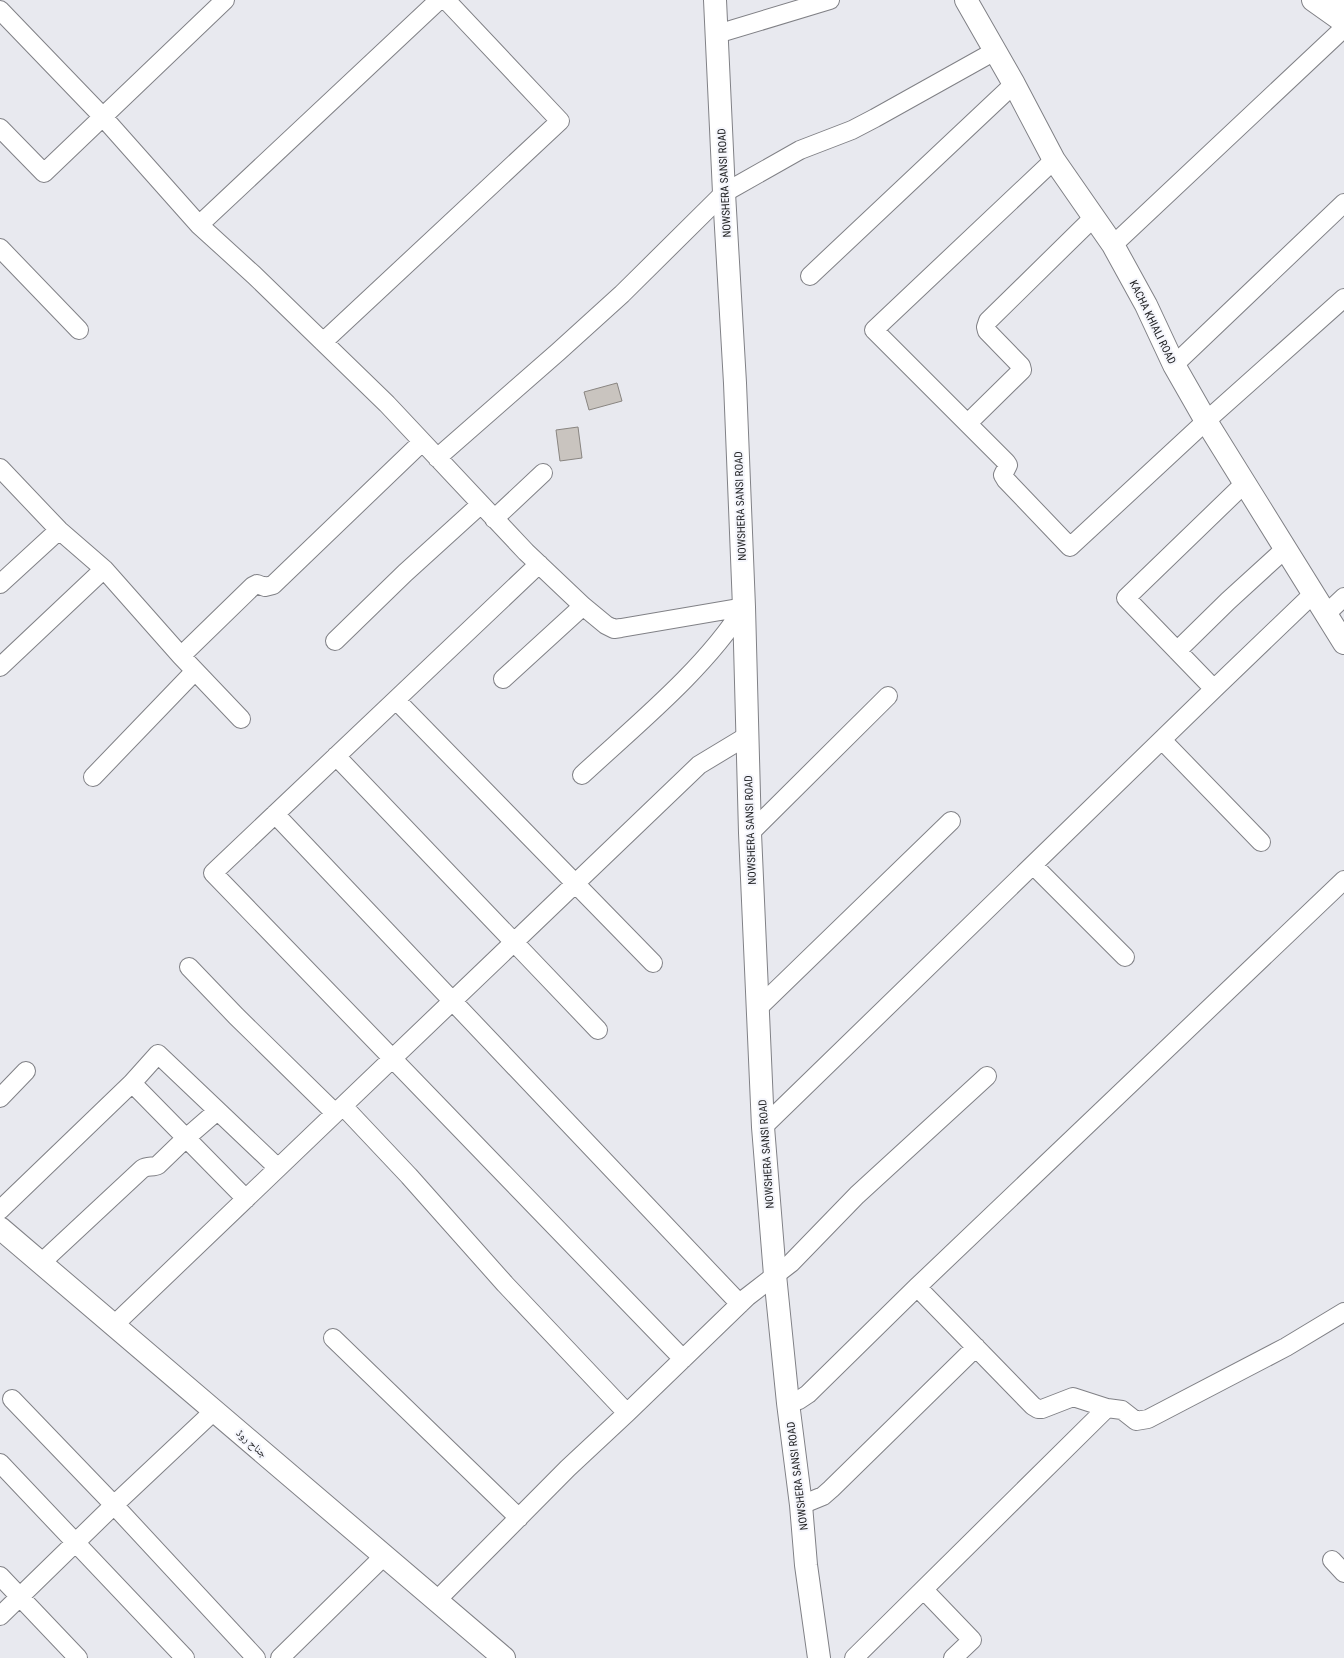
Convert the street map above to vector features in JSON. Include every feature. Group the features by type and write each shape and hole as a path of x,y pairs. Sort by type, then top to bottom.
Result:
{"main road":[{"name":"NOWSHERA SANSI ROAD","path":"716,0 724,193 735,383 744,607 750,833 763,1127 775,1276 788,1403 801,1505 806,1565 819,1658"},
{"name":"KACHA KHIALI ROAD","path":"966,0 1014,84 1054,160 1113,245 1146,305 1174,365 1206,421 1344,642"},
{"name":"جناح روڈ","path":"0,1228 504,1658"}],"street":[{"path":"0,128 44,173 225,0"},
{"path":"199,225 439,0"},
{"path":"323,342 560,121 446,0"},
{"path":"717,34 830,0"},
{"path":"0,10 103,117 199,225 254,275 387,404 526,552 583,606 606,625 614,629 744,607"},
{"path":"1113,245 1344,28"},
{"path":"437,458 616,300 724,193 800,150 848,132 875,118 995,51"},
{"path":"810,276 1014,84"},
{"path":"1054,160 874,330 1006,462 1008,465 1003,475 1006,480 1070,547 1206,421 1344,298"},
{"path":"1174,365 1344,203"},
{"path":"968,424 1022,370 1021,366 987,331 986,327 988,321 1094,217"},
{"path":"0,248 79,330"},
{"path":"181,656 253,586 257,584 265,587 273,585 422,442"},
{"path":"1,470 60,530 104,569 240,720"},
{"path":"494,519 543,473"},
{"path":"1214,689 1126,598 1244,484"},
{"path":"335,641 404,573 481,504"},
{"path":"0,584 60,530"},
{"path":"1177,651 1285,549"},
{"path":"539,564 213,873 683,1359"},
{"path":"0,667 104,569"},
{"path":"763,1127 1313,594"},
{"path":"1327,613 1344,597"},
{"path":"503,679 583,606"},
{"path":"582,776 668,696 703,660 735,621 744,607"},
{"path":"93,777 195,671"},
{"path":"750,833 888,696"},
{"path":"396,700 653,963"},
{"path":"114,1325 699,764 747,736"},
{"path":"1162,740 1262,842"},
{"path":"336,756 598,1030"},
{"path":"275,814 740,1304"},
{"path":"758,1008 951,821"},
{"path":"1033,865 1125,957"},
{"path":"788,1403 799,1400 808,1394 917,1287 1344,880"},
{"path":"189,967 236,1016 410,1176 505,1284 627,1413"},
{"path":"0,1210 132,1083 158,1054 216,1112 278,1168"},
{"path":"0,1098 26,1071"},
{"path":"436,1601 568,1468 740,1304 791,1263 857,1195 987,1076"},
{"path":"132,1083 246,1199"},
{"path":"41,1263 142,1169 158,1165 216,1112"},
{"path":"917,1287 1033,1406 1038,1409 1042,1409 1073,1396 1107,1408 1122,1410 1136,1421 1148,1419 1286,1347 1344,1312"},
{"path":"333,1338 519,1518"},
{"path":"801,1505 823,1496 831,1489 976,1347"},
{"path":"12,1399 114,1505 256,1658"},
{"path":"854,1658 1107,1408"},
{"path":"0,1616 114,1505 214,1411"},
{"path":"0,1463 186,1658"},
{"path":"280,1658 384,1556"},
{"path":"0,1576 78,1658"},
{"path":"924,1590 972,1640 953,1658"}],"building":[{"path":"617,383 622,401 589,410 584,392"},
{"path":"578,427 582,458 560,461 556,430"}]}
